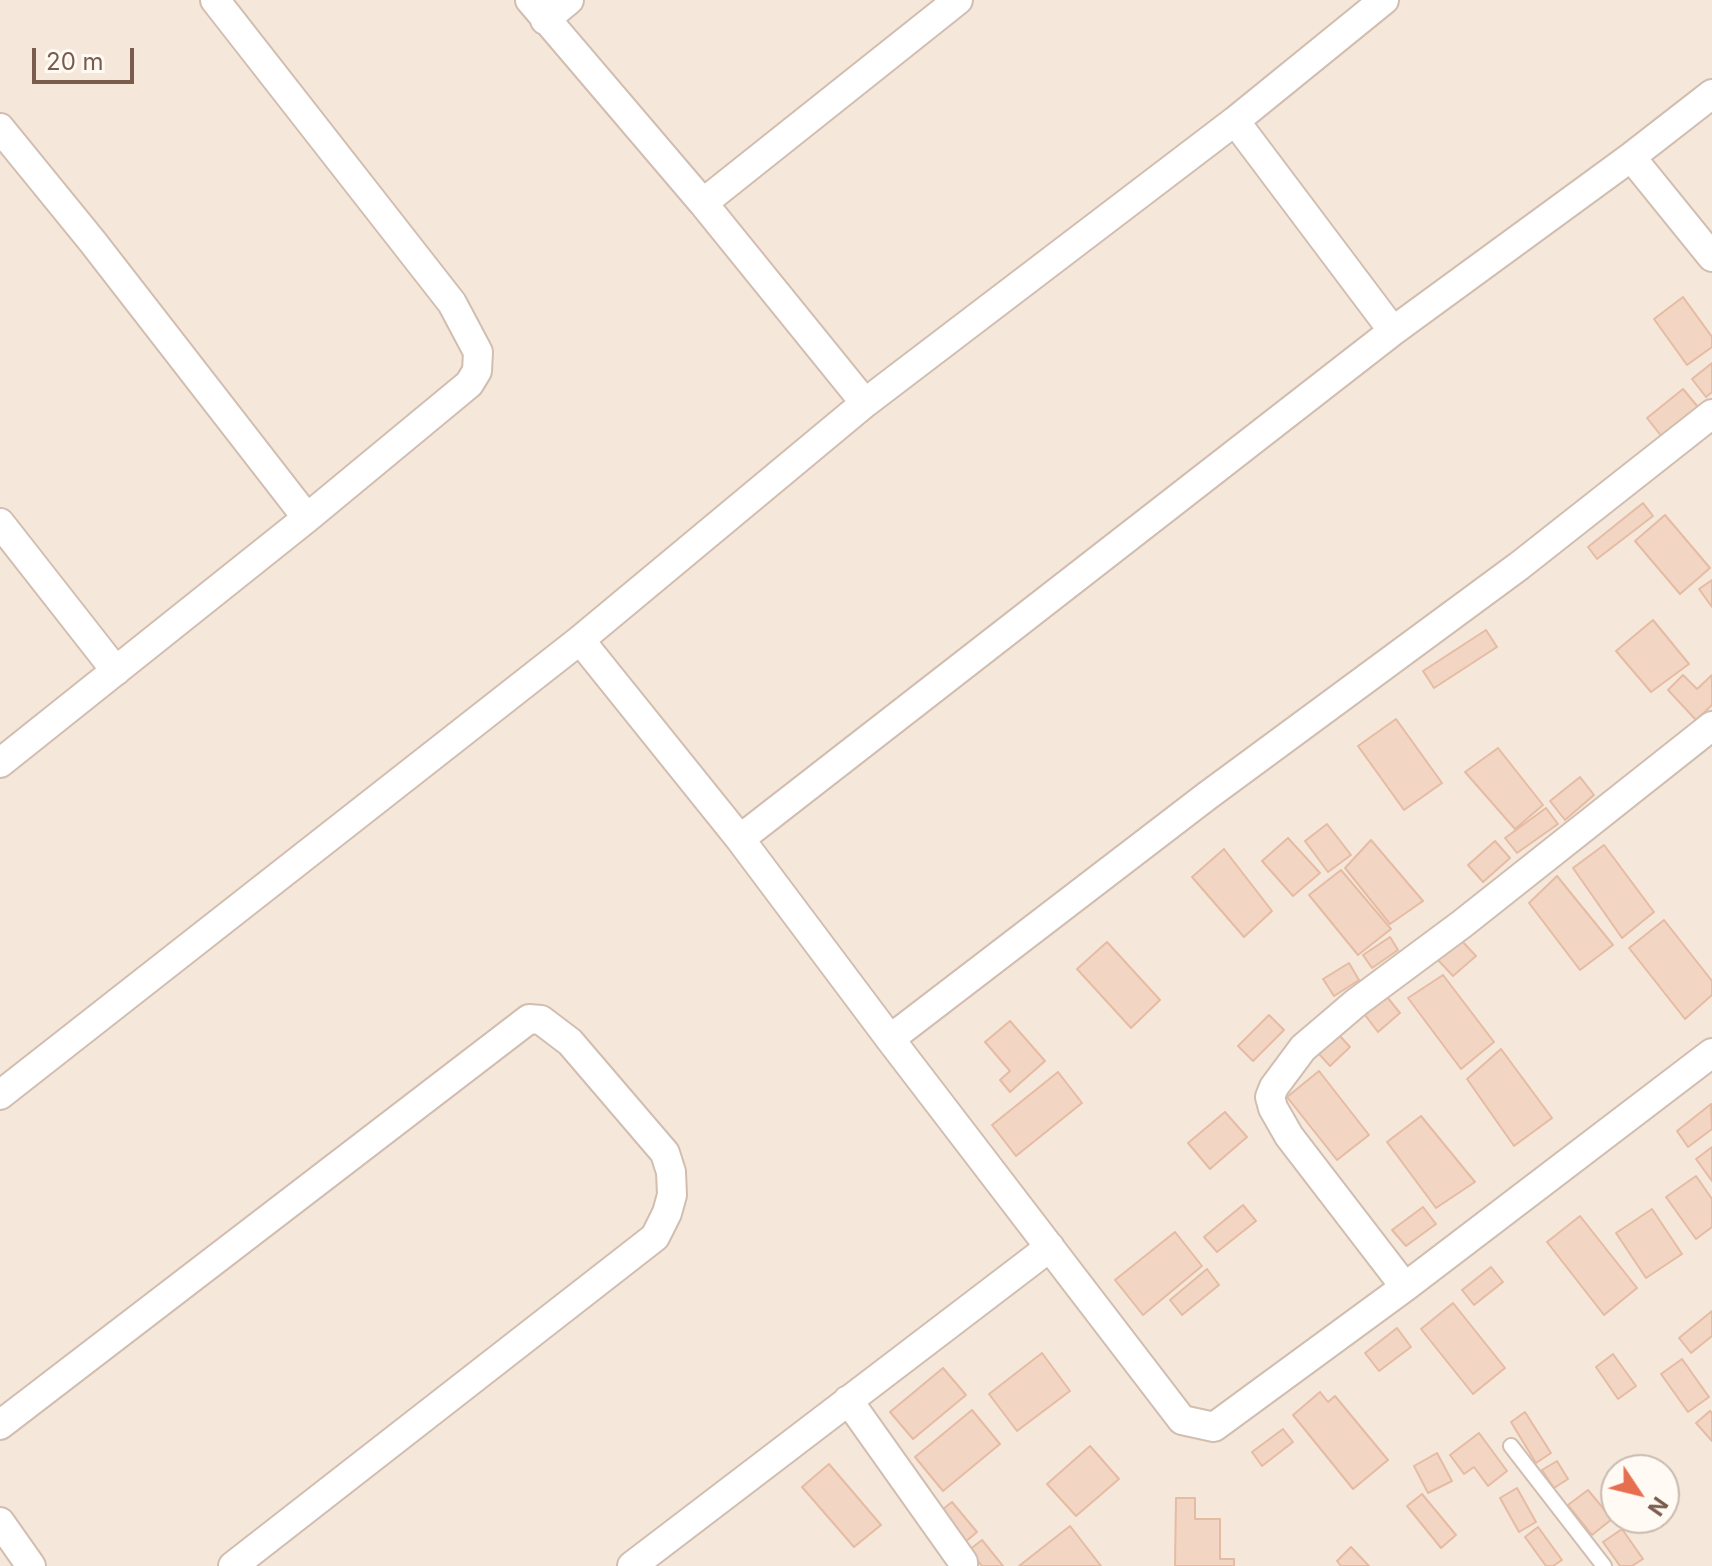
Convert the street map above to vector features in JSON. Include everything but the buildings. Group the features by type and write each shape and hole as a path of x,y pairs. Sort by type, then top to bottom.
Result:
{"street":[{"path":"0,763 307,518 469,384 477,371 478,352 452,303 215,0"},
{"path":"569,0 538,10 703,203 865,403"},
{"path":"703,203 958,0"},
{"path":"0,1095 580,640 865,403 1235,121 1384,0"},
{"path":"740,839 1393,331 1712,94"},
{"path":"1235,121 1393,331"},
{"path":"0,128 307,518"},
{"path":"1631,157 1712,257"},
{"path":"890,1039 1207,796 1519,566 1712,414"},
{"path":"0,523 116,671"},
{"path":"580,640 740,839 1182,1420 1214,1427 1405,1287 1712,1053"},
{"path":"1405,1287 1289,1136 1273,1108 1270,1097 1274,1087 1303,1048 1357,1002 1462,924 1712,726"},
{"path":"0,1425 529,1019 541,1020 570,1042 665,1153 671,1172 672,1195 655,1237 233,1566"},
{"path":"632,1566 1050,1247"},
{"path":"848,1400 963,1566"},
{"path":"0,1522 31,1566"}],"lane":[{"path":"1511,1446 1604,1566"}],"shaded area":[{"path":"0,0 1712,0 1712,1566 0,1566"}]}
